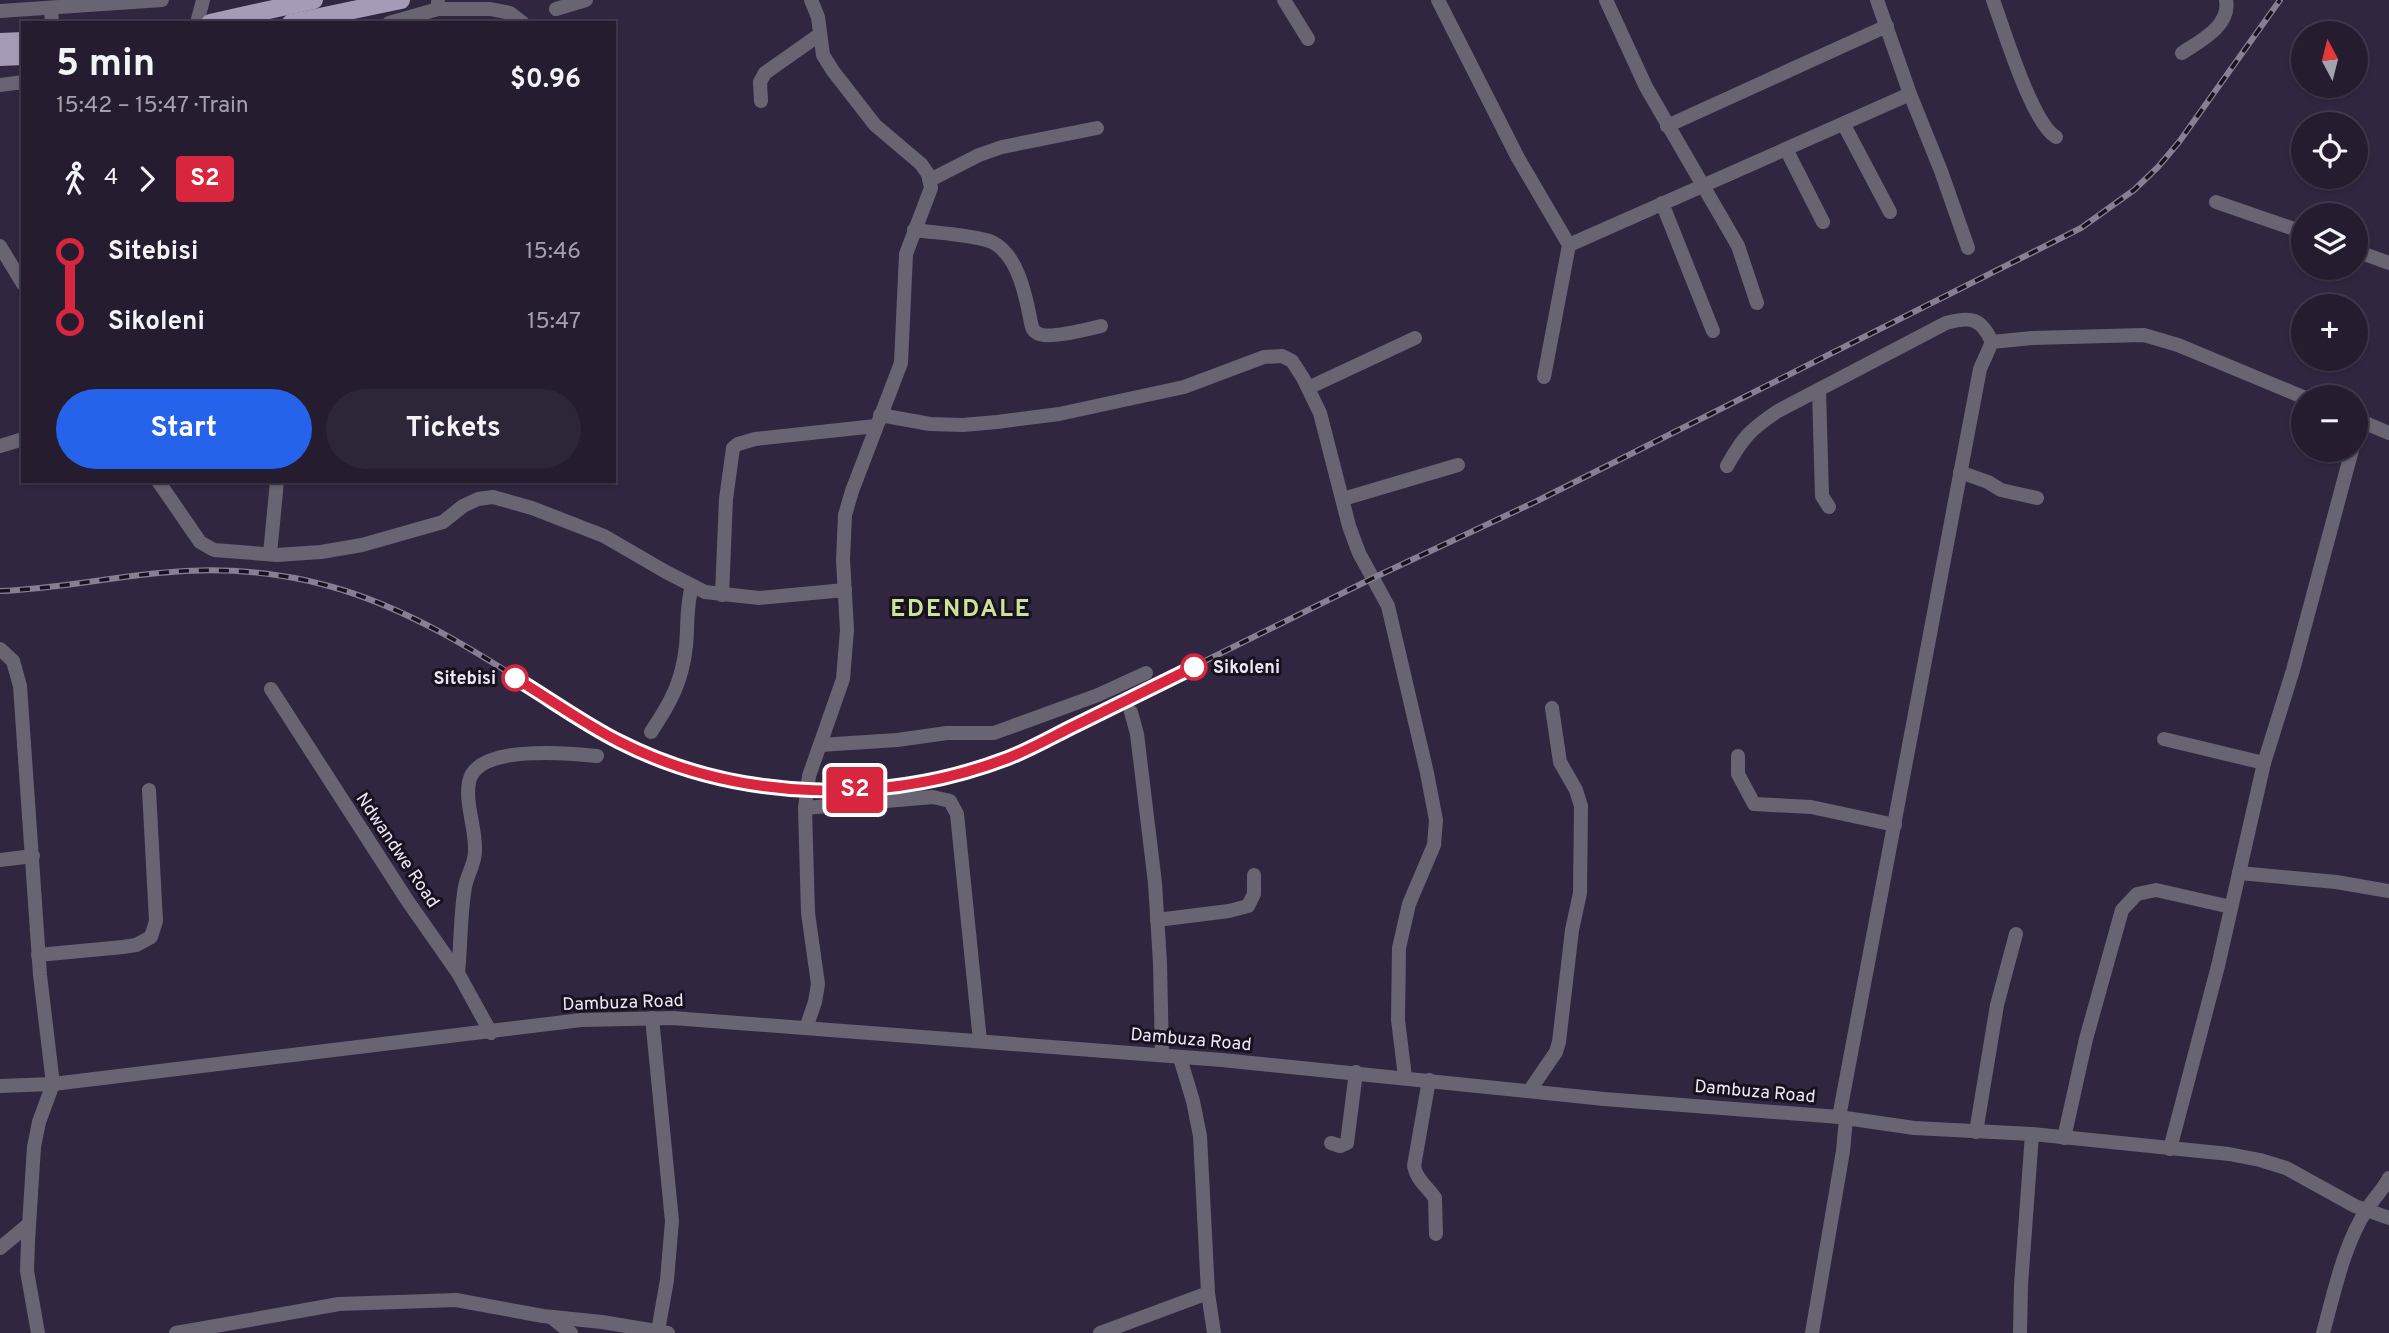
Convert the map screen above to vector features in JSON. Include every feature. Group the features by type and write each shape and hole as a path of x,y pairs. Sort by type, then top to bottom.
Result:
{"main road":[{"path":"219,21 314,0"},
{"path":"300,21 401,0"},
{"path":"0,42 21,41"},
{"path":"0,57 21,56"}],"street":[{"path":"0,11 51,16 162,0"},
{"path":"198,21 203,0"},
{"path":"555,10 586,0"},
{"path":"806,1028 818,984 808,913 805,808 809,776 838,700 843,679 847,630 843,536 845,515 901,363 906,254 928,196 930,180 921,164 875,125 823,55 818,17 811,0"},
{"path":"1284,0 1308,39"},
{"path":"1438,0 1518,158 1569,245 1544,377"},
{"path":"1607,0 1641,77 1742,255 1757,303"},
{"path":"1877,0 1968,248"},
{"path":"1993,0 2037,115 2049,133 2056,137"},
{"path":"2182,53 2216,29 2224,19 2228,7 2226,0"},
{"path":"394,21 438,5 510,13 520,21"},
{"path":"1667,126 1887,26"},
{"path":"761,101 760,82 765,73 820,35"},
{"path":"0,85 21,82"},
{"path":"1569,245 1910,94"},
{"path":"1844,125 1890,212"},
{"path":"930,180 979,155 1002,147 1097,128"},
{"path":"1786,149 1824,222"},
{"path":"2216,202 2291,228"},
{"path":"1662,203 1713,331"},
{"path":"914,230 987,240 1003,250 1021,280 1033,330 1039,335 1101,326"},
{"path":"0,246 21,281"},
{"path":"2368,256 2389,264"},
{"path":"1727,466 1743,438 1778,411 1946,323 1966,319 1975,321 1982,325 1992,342"},
{"path":"1992,342 2045,337 2157,337 2291,392"},
{"path":"1308,388 1415,338"},
{"path":"1812,1333 1843,1151 1842,1118 1895,825 1980,369 1992,342"},
{"path":"722,595 726,499 733,448 738,444 755,439 878,421 963,425 1059,414 1184,387 1273,355 1282,356 1292,362 1320,413 1349,526 1359,553 1392,617 1436,820 1434,845 1409,904 1399,948 1398,1020 1405,1077"},
{"path":"1819,390 1822,496 1829,507"},
{"path":"2368,428 2389,433"},
{"path":"0,446 21,440"},
{"path":"2170,1149 2190,1078 2264,763 2293,670 2349,462"},
{"path":"1342,499 1458,465"},
{"path":"1960,472 2001,490 2038,498"},
{"path":"159,483 190,529 207,548 231,552 321,552 362,545 443,522 463,506 478,499 493,497 523,505 604,536 705,592 758,598 845,590"},
{"path":"270,554 277,483"},
{"path":"651,732 679,684 692,586"},
{"path":"0,649 13,662 20,686 38,955 53,1084 39,1122 34,1147 29,1224 27,1271 38,1333"},
{"path":"820,745 897,740 947,733 994,733 1098,695 1146,673"},
{"name":"Ndwandwe Road","path":"271,689 407,900 458,973 491,1032"},
{"path":"1530,1090 1556,1052 1559,1042 1572,930 1580,893 1580,799 1560,762 1552,708"},
{"path":"1131,712 1137,734 1157,920 1162,1055"},
{"path":"2164,739 2264,763"},
{"path":"458,973 465,886 475,854 468,791 473,771 490,761 530,753 597,756"},
{"path":"1738,756 1738,774 1754,804 1811,807 1895,825"},
{"path":"38,955 136,945 152,937 156,921 149,790"},
{"path":"805,808 933,797 944,798 954,807 962,855 980,1041"},
{"path":"0,860 33,856"},
{"path":"2239,873 2336,882 2389,891"},
{"path":"1157,920 1248,906 1254,894 1254,876"},
{"path":"2064,1138 2086,1039 2122,910 2137,894 2156,890 2231,907"},
{"path":"1976,1132 1997,1005 2016,934"},
{"path":"176,1333 340,1304 463,1300 550,1317 663,1332 672,1221 652,1018"},
{"name":"Dambuza Road","path":"0,1086 53,1084 581,1020 652,1018 1162,1055 1356,1072 1604,1099 1842,1118 1914,1128 2032,1135 2229,1154 2277,1164 2345,1201 2389,1218"},
{"path":"1180,1058 1199,1128 1208,1293 1214,1333"},
{"path":"1331,1143 1340,1146 1346,1143 1356,1072"},
{"path":"1429,1080 1414,1166 1416,1175 1437,1206 1436,1234"},
{"path":"2020,1333 2032,1135"},
{"path":"2323,1333 2342,1262 2367,1209 2389,1178"},
{"path":"0,1248 29,1224"},
{"path":"1100,1333 1208,1293"},
{"path":"550,1317 571,1333"}],"railway":[{"path":"0,591 180,571 245,572 287,577 329,586 405,615 477,653 624,745 690,769 771,786 811,789 891,786 970,769 1010,757 1373,578 1537,501 2081,228 2134,190 2158,167 2179,142 2280,0"}],"train":[{"name":"S2","path":"515,678 619,742 679,766 726,779 774,787 848,790 930,781 971,771 1010,757 1194,667"}],"place":[{"name":"Sikoleni","path":"1194,667"},
{"name":"Sitebisi","path":"515,678"}],"district":[{"name":"EDENDALE","path":"961,608"}]}
